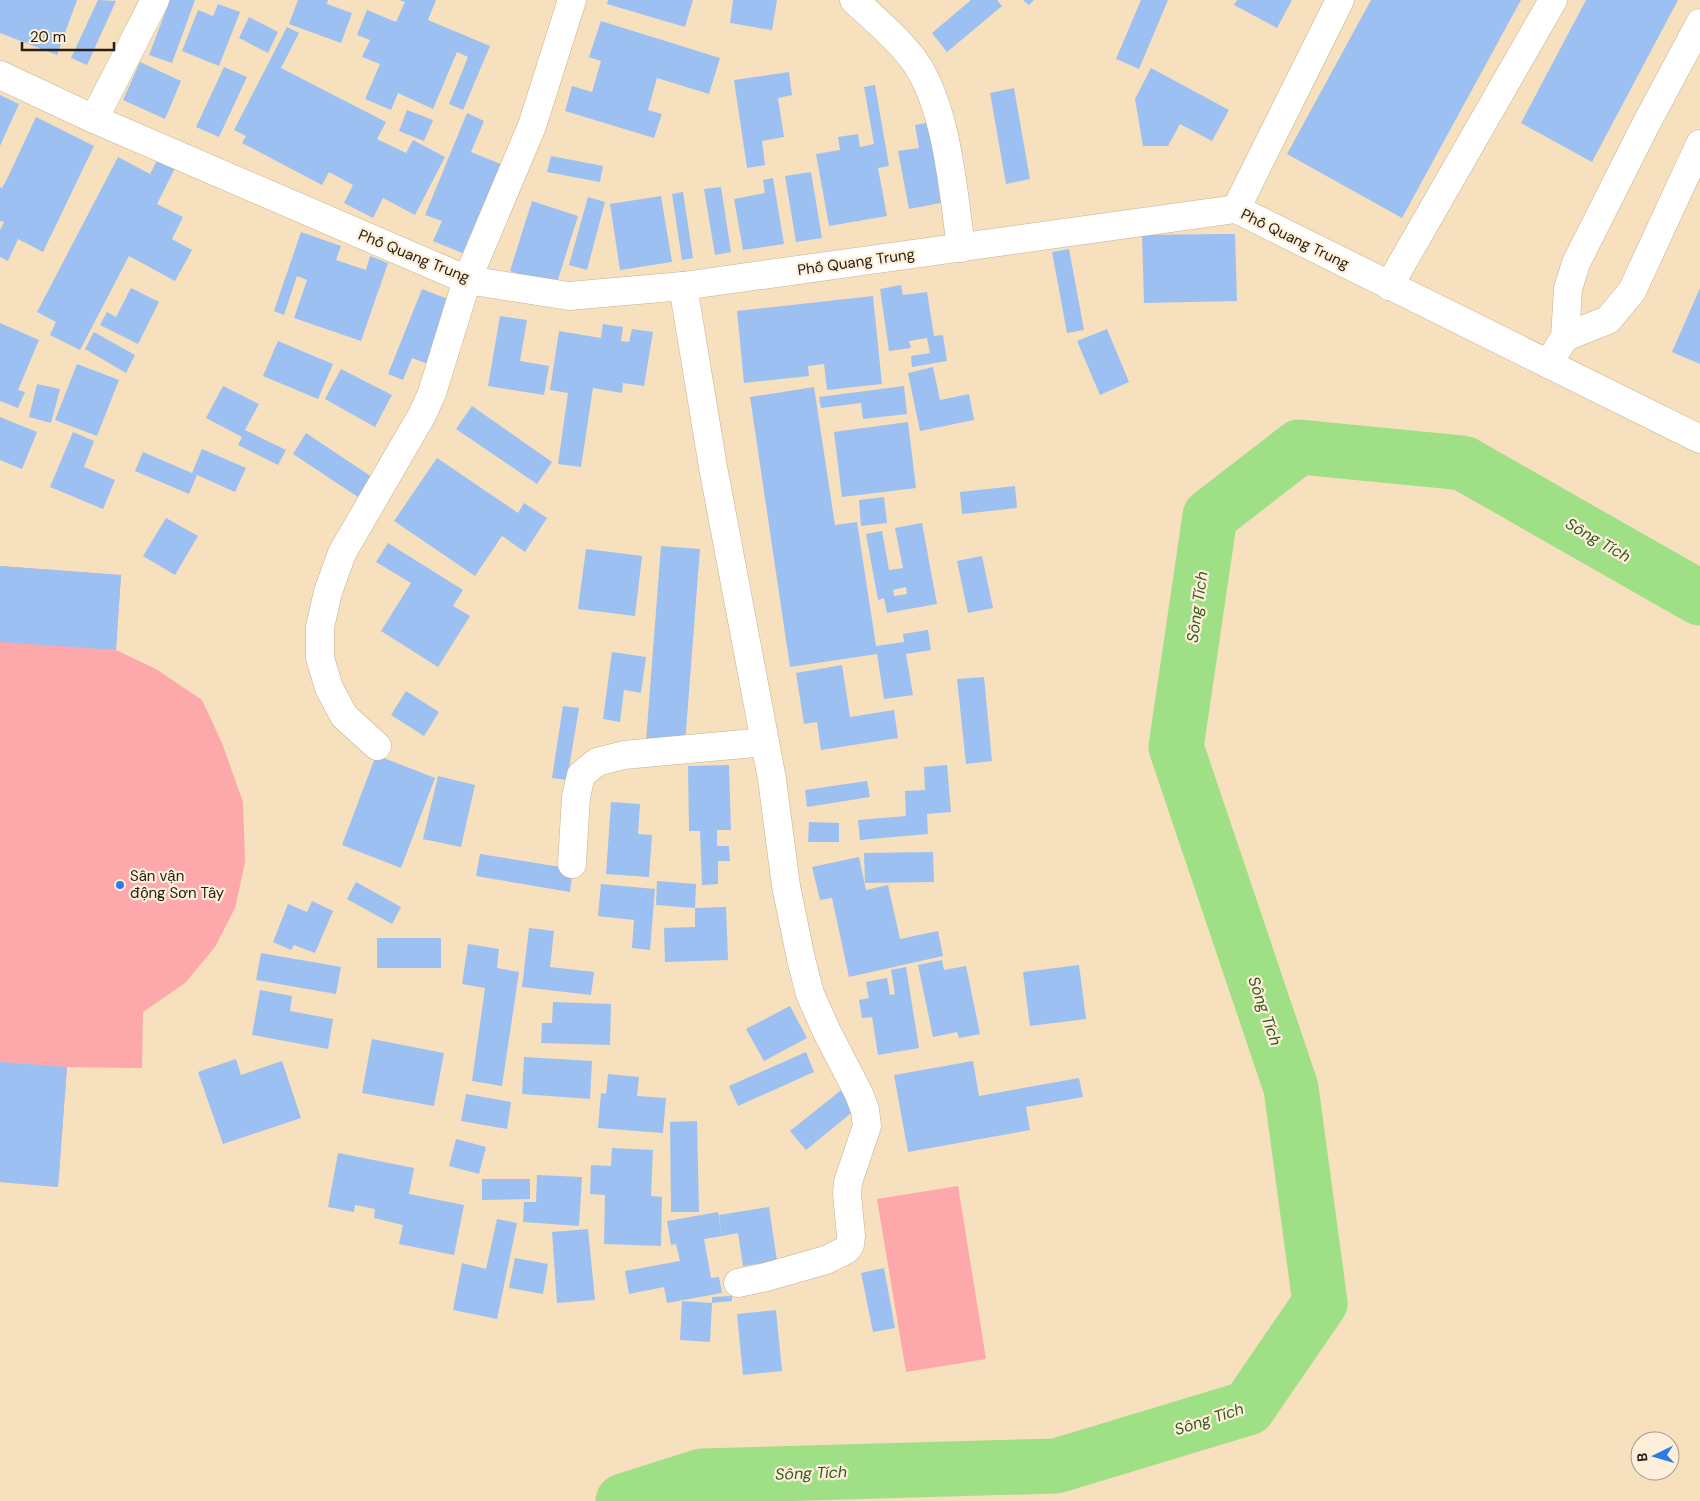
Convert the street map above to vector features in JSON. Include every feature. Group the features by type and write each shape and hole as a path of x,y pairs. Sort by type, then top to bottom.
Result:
{"street":[{"path":"94,119 155,0"},
{"path":"378,746 344,716 329,688 320,658 320,627 328,592 342,553 422,415 432,393 467,280 532,126 572,0"},
{"path":"854,0 909,54 927,81 945,137 962,248"},
{"path":"1236,209 1340,0"},
{"path":"1389,286 1553,0"},
{"path":"1548,364 1565,337 1568,289 1576,263 1645,126 1700,23"},
{"name":"Phố Quang Trung","path":"0,75 94,119 467,280 569,296 683,286 1236,209 1700,440"},
{"path":"1565,337 1608,320 1632,291 1690,193 1700,144"},
{"path":"683,286 713,467 772,779 786,886 810,994 829,1038 859,1094 868,1126 848,1182 847,1194 851,1236 850,1245 846,1250 826,1260 738,1283"},
{"path":"572,864 576,797 581,775 597,762 624,755 765,742"}],"shaded area":[{"name":"Sân vận động Sơn Tây","path":"0,566 121,575 116,650 156,669 202,700 222,743 243,802 245,862 235,908 215,947 185,983 143,1012 142,1068 67,1067 58,1187 0,1182"},
{"path":"958,1186 986,1359 906,1372 877,1199"}],"building":[{"path":"0,0 77,0 57,55 0,33"},
{"path":"98,0 116,1 87,65 71,58"},
{"path":"170,0 195,0 172,63 149,55"},
{"path":"298,0 328,0 327,4 352,13 341,43 289,24"},
{"path":"399,0 436,0 428,20 490,46 463,110 449,104 468,57 457,52 433,109 398,93 391,110 365,99 380,64 362,57 370,40 357,35 367,10 396,22 405,2"},
{"path":"608,0 693,0 685,27 607,4"},
{"path":"733,0 777,0 772,30 730,23"},
{"path":"971,0 997,0 1002,6 947,52 932,33"},
{"path":"1023,0 1034,0 1029,5"},
{"path":"1141,0 1168,0 1139,69 1116,59"},
{"path":"1237,0 1292,0 1277,28 1234,5"},
{"path":"1371,0 1521,0 1402,218 1287,154"},
{"path":"1586,0 1678,0 1592,162 1521,123"},
{"path":"218,4 240,12 219,66 182,51 198,10 213,16"},
{"path":"249,17 278,32 268,53 239,38"},
{"path":"601,21 720,58 709,94 657,78 648,110 662,114 654,138 565,111 572,86 592,92 601,61 589,57"},
{"path":"287,27 299,33 281,68 386,122 377,139 406,153 413,140 445,157 415,215 383,198 373,218 344,203 353,185 329,172 322,185 242,143 246,136 234,130"},
{"path":"140,62 181,81 165,119 123,100"},
{"path":"224,67 247,77 219,137 196,127"},
{"path":"1151,68 1229,110 1212,141 1180,124 1168,146 1143,146 1135,99"},
{"path":"789,72 792,95 778,98 784,137 762,141 765,165 747,168 734,80"},
{"path":"875,85 889,166 878,168 887,216 829,226 816,154 840,150 838,137 858,134 860,147 874,144 864,87"},
{"path":"1014,88 1030,179 1006,184 990,93"},
{"path":"0,95 19,104 0,146"},
{"path":"407,110 433,120 424,141 399,131"},
{"path":"467,113 484,121 471,152 503,165 465,254 433,241 442,221 425,215"},
{"path":"36,117 94,146 43,252 18,239 8,261 0,257 0,230 4,222 0,221 0,187 2,188 7,179"},
{"path":"931,122 946,202 909,209 898,151 919,148 915,125"},
{"path":"160,155 177,164 157,204 183,217 172,239 192,250 175,281 129,256 80,350 50,335 56,322 37,312 118,157 150,174"},
{"path":"551,156 603,166 600,182 547,172"},
{"path":"811,172 822,238 796,242 785,176"},
{"path":"773,178 784,244 743,250 734,199 765,193 763,180"},
{"path":"721,187 731,252 715,255 704,189"},
{"path":"683,192 693,258 682,260 672,194"},
{"path":"661,196 672,262 620,270 610,204"},
{"path":"588,197 605,202 587,270 569,265"},
{"path":"532,201 578,216 556,286 510,271"},
{"path":"301,232 341,246 336,260 366,270 370,256 388,263 361,341 294,318 307,280 297,276 284,315 274,311"},
{"path":"1235,234 1237,301 1144,303 1142,235"},
{"path":"1069,249 1084,330 1067,333 1052,252"},
{"path":"901,285 903,295 927,292 934,336 943,335 947,361 912,367 911,356 930,353 927,338 909,341 911,348 889,351 880,289"},
{"path":"131,288 159,302 138,344 100,325 107,312 116,317"},
{"path":"1700,288 1700,364 1672,352"},
{"path":"422,289 453,301 428,364 412,358 403,380 388,374"},
{"path":"873,296 882,384 827,390 824,364 808,366 809,376 744,383 737,311"},
{"path":"500,316 527,320 520,361 549,366 544,395 488,386"},
{"path":"0,323 39,340 18,390 25,392 18,408 0,401"},
{"path":"603,324 623,327 621,341 629,342 632,329 653,332 644,386 623,383 622,393 593,388 581,467 558,464 568,393 550,390 559,331 601,338"},
{"path":"1107,329 1129,382 1100,395 1077,341"},
{"path":"94,332 135,355 126,373 85,349"},
{"path":"278,341 333,364 318,399 263,376"},
{"path":"77,364 119,380 97,436 55,420"},
{"path":"933,367 940,400 969,394 974,420 920,431 908,373"},
{"path":"341,369 392,395 375,427 325,399"},
{"path":"37,384 60,389 51,423 29,417"},
{"path":"223,386 259,404 245,430 286,450 278,465 238,445 242,437 206,418"},
{"path":"904,386 907,414 863,419 861,403 821,408 819,397"},
{"path":"814,387 835,525 857,522 876,646 904,642 903,634 928,630 931,650 906,654 913,695 884,699 877,654 790,667 750,397"},
{"path":"472,406 552,462 537,484 456,429"},
{"path":"0,417 37,432 22,469 0,460"},
{"path":"908,422 916,488 842,497 834,432"},
{"path":"73,432 94,441 84,467 115,480 103,509 50,487"},
{"path":"306,433 378,481 364,501 293,454"},
{"path":"202,449 246,468 235,492 197,475 189,494 135,471 143,452 192,473"},
{"path":"437,458 518,513 524,503 547,518 525,552 502,536 475,576 394,521"},
{"path":"1015,486 1017,508 962,514 960,492"},
{"path":"884,497 887,523 861,526 859,500"},
{"path":"166,518 198,536 175,575 143,556"},
{"path":"922,523 937,604 887,613 884,598 878,600 866,534 882,531 889,570 903,568 895,528","holes":["906,587 907,594 894,596 893,590"]},
{"path":"388,543 463,590 453,606 470,616 438,667 381,631 411,583 376,562"},
{"path":"661,546 700,549 685,744 646,741"},
{"path":"586,549 642,556 635,616 578,609"},
{"path":"982,556 993,608 968,613 957,561"},
{"path":"0,566 121,575 116,650 0,642"},
{"path":"612,652 646,657 641,693 624,690 620,722 603,719"},
{"path":"842,665 850,717 894,710 898,738 821,750 817,722 804,724 796,673"},
{"path":"984,677 992,761 966,764 957,679"},
{"path":"406,691 439,712 424,736 391,715"},
{"path":"563,706 579,708 567,780 552,778"},
{"path":"376,755 435,778 401,868 342,845"},
{"path":"729,765 731,830 717,830 717,846 729,846 730,861 718,861 718,884 702,885 700,831 689,831 688,766"},
{"path":"947,765 951,812 927,814 928,834 860,840 858,820 906,816 905,791 925,790 924,767"},
{"path":"438,776 475,785 461,847 423,839"},
{"path":"867,781 870,797 807,807 805,790"},
{"path":"611,802 640,804 638,834 652,835 649,877 606,874"},
{"path":"809,822 839,823 839,842 808,842"},
{"path":"933,852 934,882 865,883 864,853"},
{"path":"480,854 573,869 570,892 476,876"},
{"path":"859,857 866,890 888,885 900,939 938,931 943,956 849,977 832,898 820,900 812,867"},
{"path":"657,881 696,884 695,908 656,905"},
{"path":"356,882 401,907 392,924 347,899"},
{"path":"601,884 655,889 650,950 632,948 634,920 598,916"},
{"path":"312,901 333,911 315,953 294,945 291,950 273,942 288,904 307,912"},
{"path":"726,907 728,960 665,962 664,928 695,927 695,908"},
{"path":"529,928 554,931 550,967 594,972 591,995 522,987"},
{"path":"377,938 441,938 441,968 377,968"},
{"path":"468,944 499,949 497,968 519,972 502,1086 472,1081 485,988 462,984"},
{"path":"261,953 341,967 336,994 256,980"},
{"path":"942,960 944,970 966,966 980,1034 959,1038 957,1032 933,1037 918,965"},
{"path":"1079,965 1086,1019 1030,1026 1023,972"},
{"path":"906,967 919,1048 878,1055 872,1017 862,1018 859,1000 869,998 866,982 887,978 890,995 895,994 891,970"},
{"path":"260,990 292,996 290,1011 333,1019 328,1049 252,1035"},
{"path":"553,1002 611,1004 610,1045 541,1043 542,1023 552,1023"},
{"path":"790,1006 807,1038 764,1061 746,1029"},
{"path":"372,1039 444,1053 434,1106 362,1093"},
{"path":"806,1052 814,1072 738,1106 729,1086"},
{"path":"524,1057 592,1061 590,1099 522,1094"},
{"path":"236,1059 241,1075 282,1061 301,1118 223,1144 198,1072"},
{"path":"973,1061 979,1096 1079,1078 1083,1097 1026,1107 1030,1130 908,1152 894,1075"},
{"path":"0,1062 67,1067 58,1187 0,1182"},
{"path":"608,1074 639,1077 637,1096 666,1098 663,1133 598,1128 601,1093 606,1094"},
{"path":"845,1087 860,1106 806,1150 790,1131"},
{"path":"466,1094 511,1102 507,1129 461,1121"},
{"path":"697,1121 699,1212 671,1212 670,1122"},
{"path":"456,1139 486,1147 479,1174 449,1166"},
{"path":"612,1148 653,1150 651,1196 662,1197 661,1246 604,1244 605,1195 590,1194 591,1165 611,1166"},
{"path":"338,1153 414,1168 409,1194 464,1205 454,1255 399,1244 403,1225 374,1218 375,1209 355,1205 354,1212 328,1207"},
{"path":"537,1175 582,1177 579,1226 523,1222 524,1202 536,1202"},
{"path":"482,1179 530,1179 530,1199 482,1200"},
{"path":"769,1207 777,1261 743,1266 738,1233 722,1236 719,1215"},
{"path":"718,1212 722,1236 704,1239 711,1278 719,1277 722,1293 667,1303 664,1287 629,1294 625,1271 680,1261 676,1244 671,1245 667,1221"},
{"path":"497,1219 517,1223 497,1319 453,1310 462,1263 486,1269"},
{"path":"588,1229 595,1300 557,1303 552,1232"},
{"path":"515,1258 548,1264 543,1294 509,1288"},
{"path":"884,1268 895,1328 873,1332 861,1273"},
{"path":"732,1296 732,1301 712,1303 712,1297"},
{"path":"682,1301 712,1303 710,1342 680,1340"},
{"path":"776,1310 782,1371 743,1375 737,1314"}],"waterway":[{"name":"Sông Tích","path":"623,1501 702,1476 1056,1466 1248,1408 1320,1303 1291,1088 1176,747 1210,516 1299,447 1463,463 1700,598"}],"place":[{"name":"Sân vận động Sơn Tây","path":"120,885"}]}
